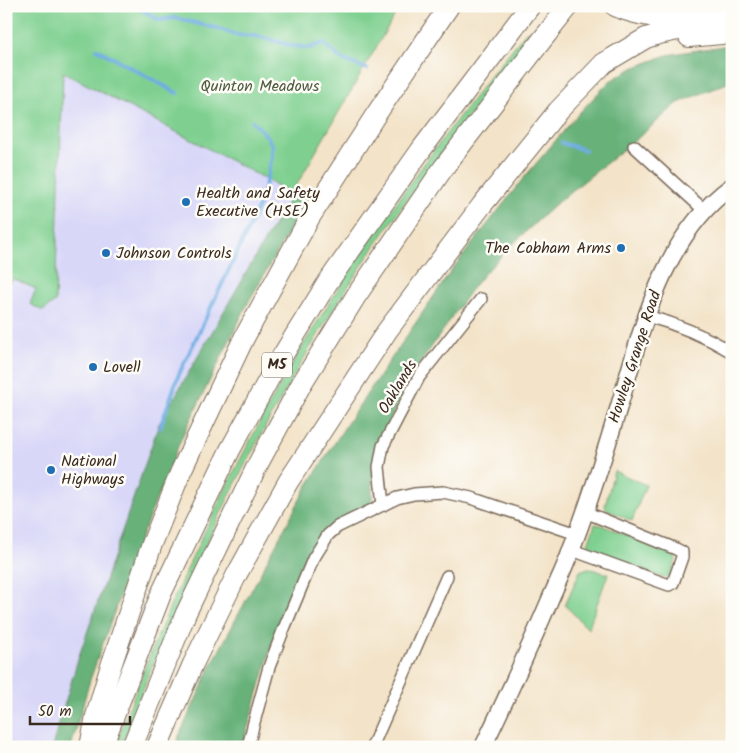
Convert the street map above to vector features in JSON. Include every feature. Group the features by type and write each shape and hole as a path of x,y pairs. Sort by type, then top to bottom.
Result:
{"highway":[{"path":"90,747 96,716 109,672 152,544 181,471 244,338 310,217 448,6"},
{"name":"M5","path":"132,747 186,613 258,462 302,382 356,296 444,167 569,6"},
{"path":"615,6 626,11 661,18 727,23"},
{"name":"M5","path":"102,747 161,594 230,450 276,366 328,282 420,150 524,13"},
{"path":"157,747 193,664 246,558 288,482 387,331 482,205 558,112 604,63 631,48 727,23"}],"street":[{"path":"634,146 704,210"},
{"name":"Howley Grange Road","path":"483,747 572,550 617,414 639,337 668,262 704,210 732,186"},
{"name":"Oaklands","path":"383,506 379,467 383,446 419,377 480,299"},
{"path":"647,316 682,326 732,352"},
{"path":"248,747 269,667 298,593 320,546 328,534 337,527 397,498 414,494 443,492 471,498 577,534"},
{"path":"572,550 669,585 673,583 682,557 682,552 676,549 585,512"},
{"path":"372,747 446,576"}],"shaded area":[{"path":"63,72 292,193 159,424 78,659 52,747 6,747 6,285 14,279 36,289 55,302"}],"green space":[{"name":"Quinton Meadows","path":"6,6 400,6 292,193 63,72 55,302 43,311 30,304 36,289 14,279 6,285"},
{"path":"527,31 532,35 482,98 410,196 364,262 309,350 278,404 220,516 167,630 121,747 115,747 135,692 180,584 234,471 281,383 333,297 402,195 475,95"},
{"path":"732,43 732,81 678,103 638,138 559,201 518,239 470,291 417,368 394,411 377,451 372,484 372,504 326,530 315,544 276,632 242,747 174,747 212,664 306,488 348,422 451,271 522,180 580,112 610,81 633,68 667,55"},
{"path":"292,193 307,200 249,301 182,437 141,537 90,680 71,747 52,747 78,659 159,424"},
{"path":"614,471 646,485 632,521 607,510 605,506"},
{"path":"595,524 674,554 676,560 670,576 664,578 590,552 588,544"},
{"path":"588,568 608,574 588,629 565,605 580,571"}],"waterway":[{"path":"136,6 159,20 175,18 237,35 257,36 293,46 310,48 323,43 341,59 367,69"},
{"path":"97,49 177,93"},
{"path":"160,428 179,374 261,201 272,157 272,145 267,136 252,121"},
{"path":"562,143 585,150"}],"place":[{"name":"Health and Safety Executive (HSE)","path":"186,202"},
{"name":"The Cobham Arms","path":"621,248"},
{"name":"Johnson Controls","path":"106,253"},
{"name":"Lovell","path":"93,367"},
{"name":"National Highways","path":"51,470"}]}
